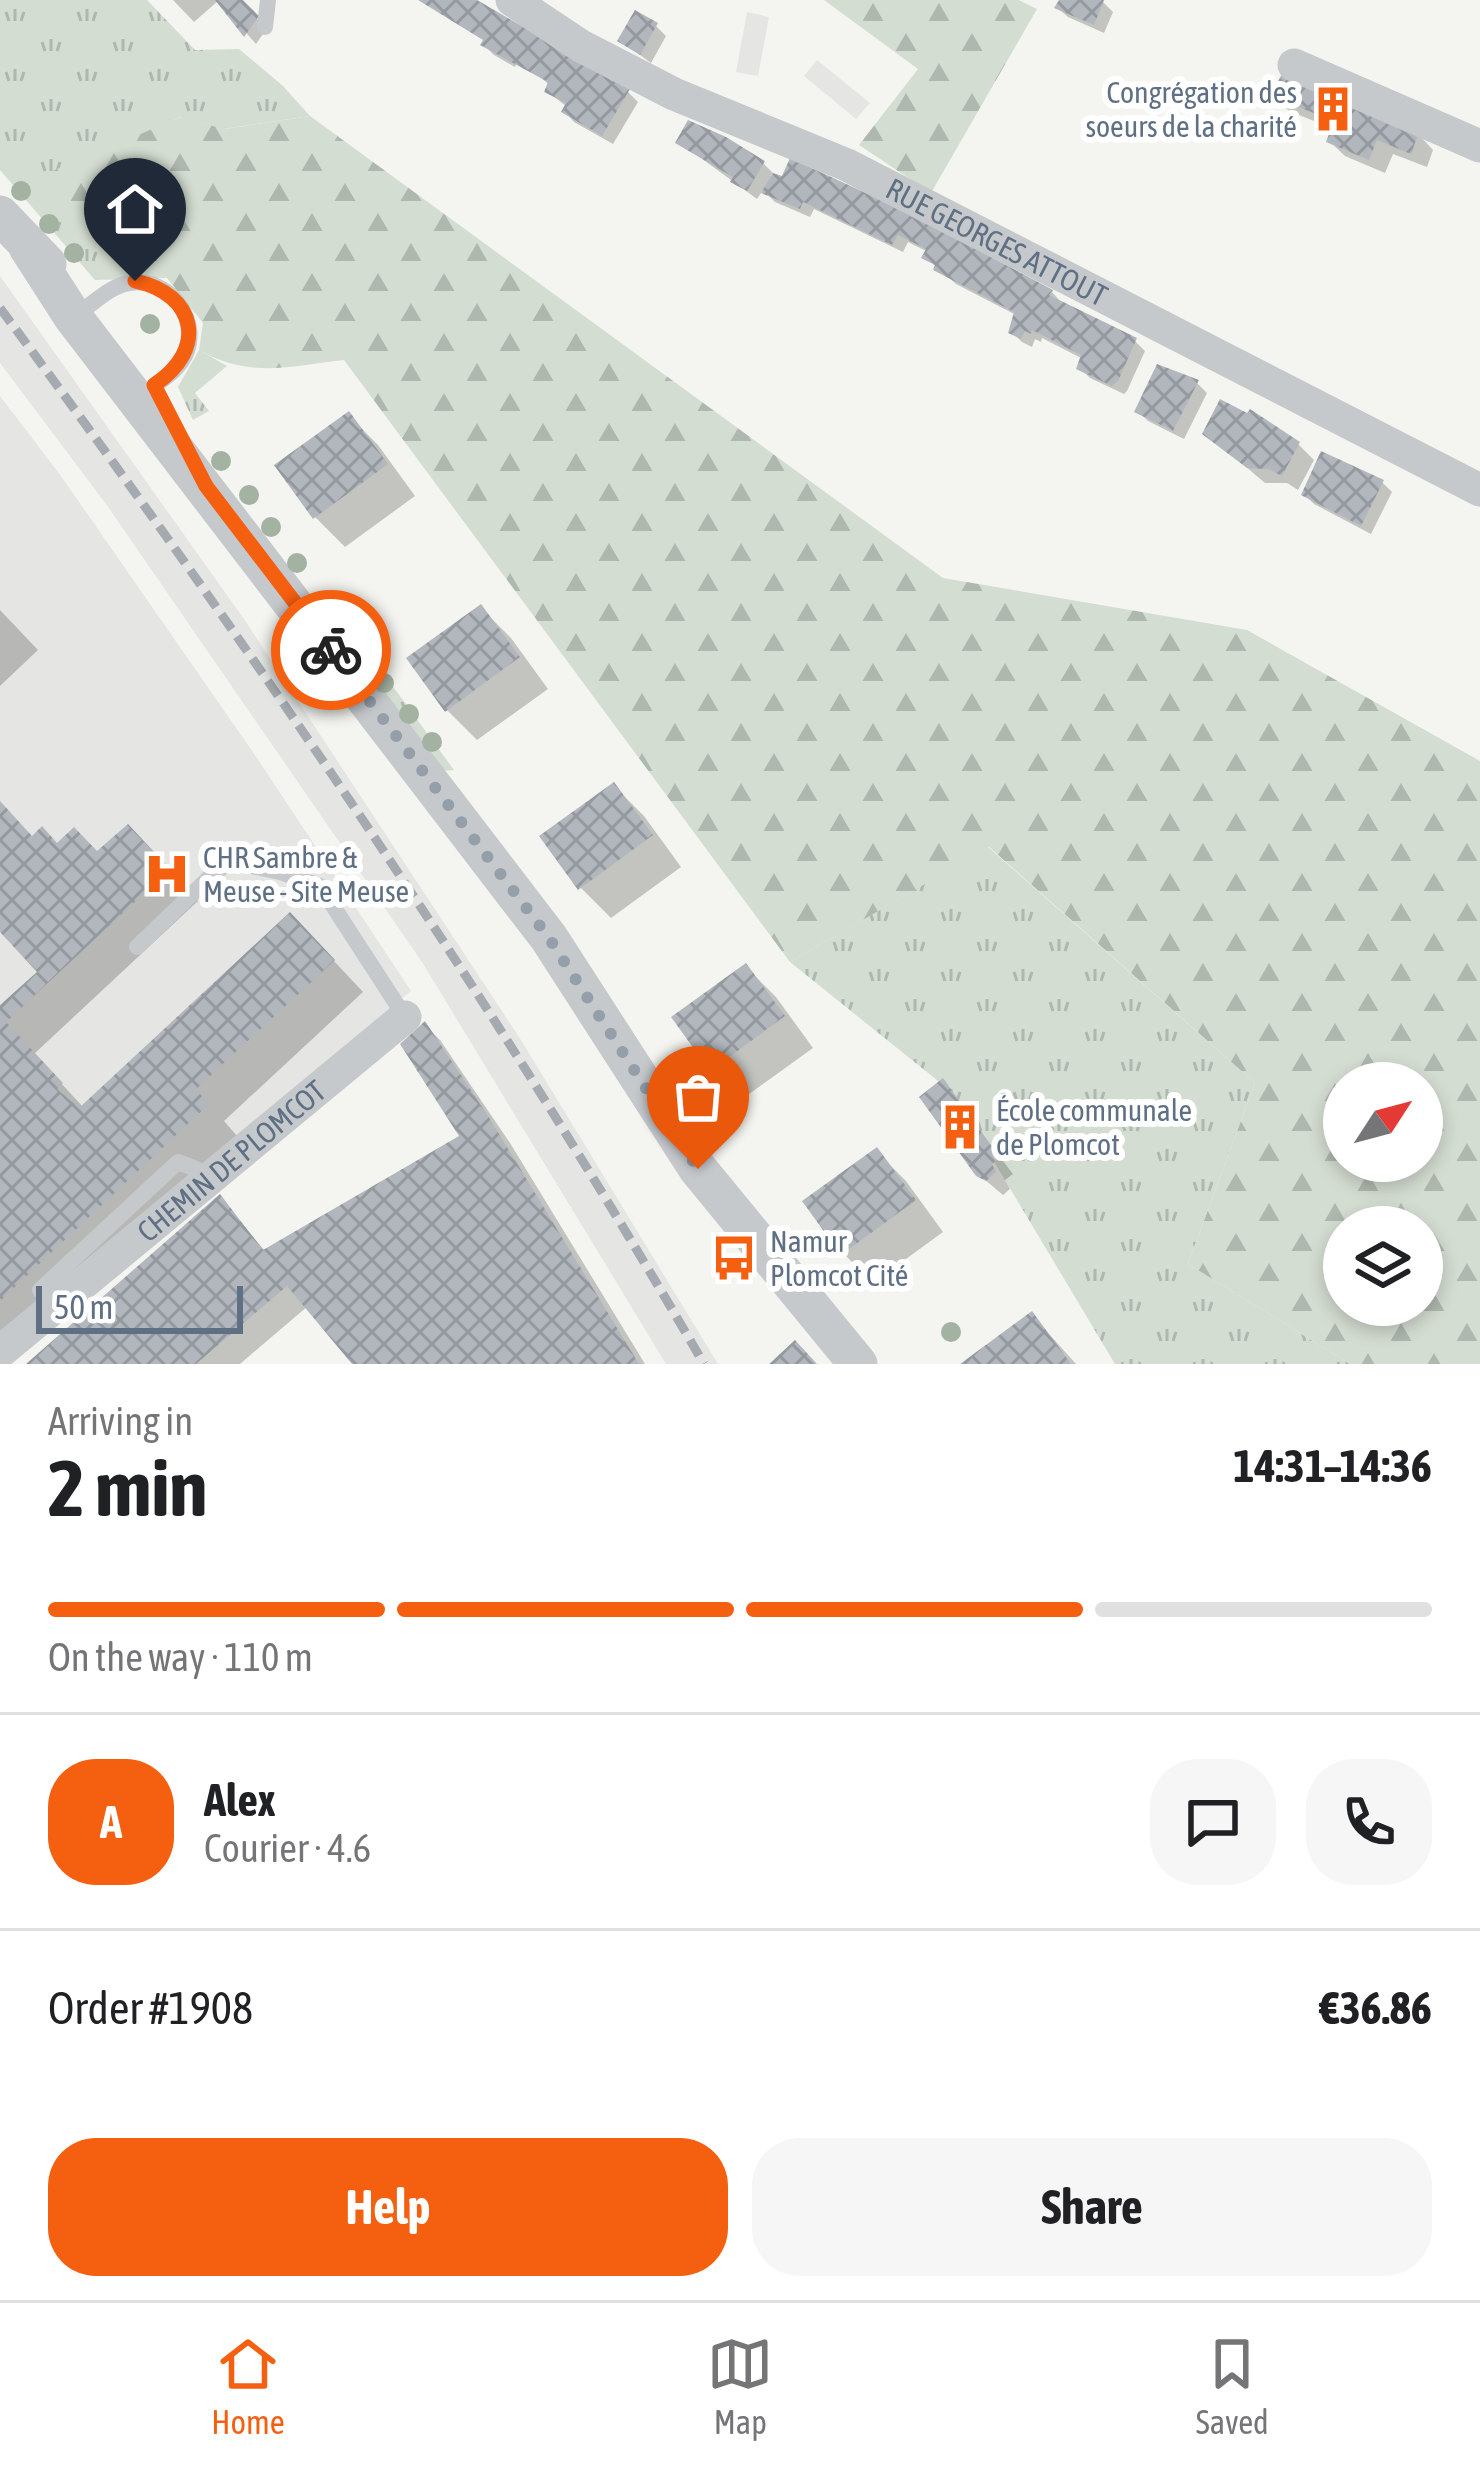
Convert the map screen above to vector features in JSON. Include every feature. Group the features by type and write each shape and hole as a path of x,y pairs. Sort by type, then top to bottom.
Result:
{"street":[{"name":"RUE GEORGES ATTOUT","path":"512,0 581,46 674,94 847,165 1480,490"},
{"path":"1294,65 1480,146"},
{"path":"0,215 154,385 206,486"},
{"path":"83,310 206,486 549,938 698,1169 858,1364"},
{"name":"CHEMIN DE PLOMCOT","path":"0,1352 405,1016"}],"lane":[{"path":"266,27 268,0"},
{"path":"83,310 111,288 135,281 159,286 179,302 189,325 188,350 175,371 154,385"},
{"path":"137,947 232,862 280,872 320,886 405,1016"}],"shaded area":[{"path":"747,12 769,17 758,76 736,72"},
{"path":"817,60 870,103 856,119 804,76"},
{"path":"0,276 244,619 521,1040 718,1364 666,1364 422,962 106,504 0,363"},
{"name":"CHR Sambre & Meuse - Site Meuse","path":"0,396 257,758 411,991 0,1336"}],"green space":[{"path":"0,0 147,0 195,50 239,49 310,116 223,129 180,117 144,135 129,260 167,278 95,280 0,170"},
{"path":"824,0 1019,0 1037,9 931,193 859,145 918,69"},
{"path":"310,116 943,578 1247,630 1480,761 1480,1364 1350,1364 1188,1264 1255,1083 989,847 790,962 344,360 253,367 199,350 203,323 167,278 129,260 38,177 181,117 224,129"},
{"path":"199,350 227,366 195,393 209,411 193,420 178,387"},
{"path":"359,640 454,770 443,771 348,648"},
{"path":"988,847 1255,1083 1188,1264 1350,1364 1115,1364 953,1093 790,962"}],"building":[{"path":"215,0 243,0 259,16 244,37"},
{"path":"418,0 477,0 630,89 602,136 561,112 566,103 544,92 548,82 480,45 483,40"},
{"path":"1059,0 1104,0 1094,25 1054,8"},
{"path":"635,10 658,23 640,55 617,41"},
{"name":"Congrégation des soeurs de la charité","path":"1282,74 1419,132 1411,154 1377,140 1369,160 1326,142 1334,121 1270,96"},
{"path":"688,120 765,161 747,191 730,182 733,177 675,143"},
{"path":"790,158 907,212 1053,290 1049,295 1137,338 1118,381 1112,386 1076,369 1081,355 1032,330 1031,334 1025,331 1021,339 1008,333 1014,312 933,270 935,265 921,258 926,249 898,235 892,245 803,202 800,209 761,193 773,173 782,176"},
{"path":"1157,364 1199,380 1173,431 1134,412"},
{"path":"1220,399 1247,413 1250,409 1300,442 1282,476 1268,469 1247,468 1202,434"},
{"path":"349,411 388,464 313,519 274,465"},
{"path":"1321,451 1384,480 1361,526 1301,495"},
{"path":"481,604 520,657 445,712 406,658"},
{"path":"614,782 653,835 578,890 539,836"},
{"path":"0,801 32,836 42,826 57,843 74,827 97,851 128,824 170,869 6,1022 63,1083 57,1089 79,1108 290,912 335,960 196,1089 209,1104 0,1301 0,1005 37,972 0,932"},
{"path":"746,963 785,1016 710,1071 671,1017"},
{"path":"425,1021 639,1364 352,1364 287,1286 196,1364 26,1364 220,1194 263,1250 459,1136 400,1044"},
{"name":"École communale de Plomcot","path":"943,1078 1000,1158 992,1164 996,1172 986,1181 976,1176 919,1097"},
{"path":"877,1147 916,1200 841,1255 802,1201"},
{"path":"1032,1311 1071,1364 960,1364"},
{"path":"795,1340 817,1364 769,1364"}],"railway":[{"path":"0,308 367,826 540,1092 704,1364"}],"way so far":[{"path":"331,650 549,938 698,1169"}],"place":[{"name":"Congrégation des soeurs de la charité","path":"1333,109"},
{"name":"CHR Sambre & Meuse - Site Meuse","path":"167,874"},
{"name":"École communale de Plomcot","path":"960,1127"},
{"name":"Namur Plomcot Cité","path":"734,1258"}],"route":[{"path":"135,281 159,286 179,302 189,325 188,350 175,371 154,385 206,486 331,650"}]}
